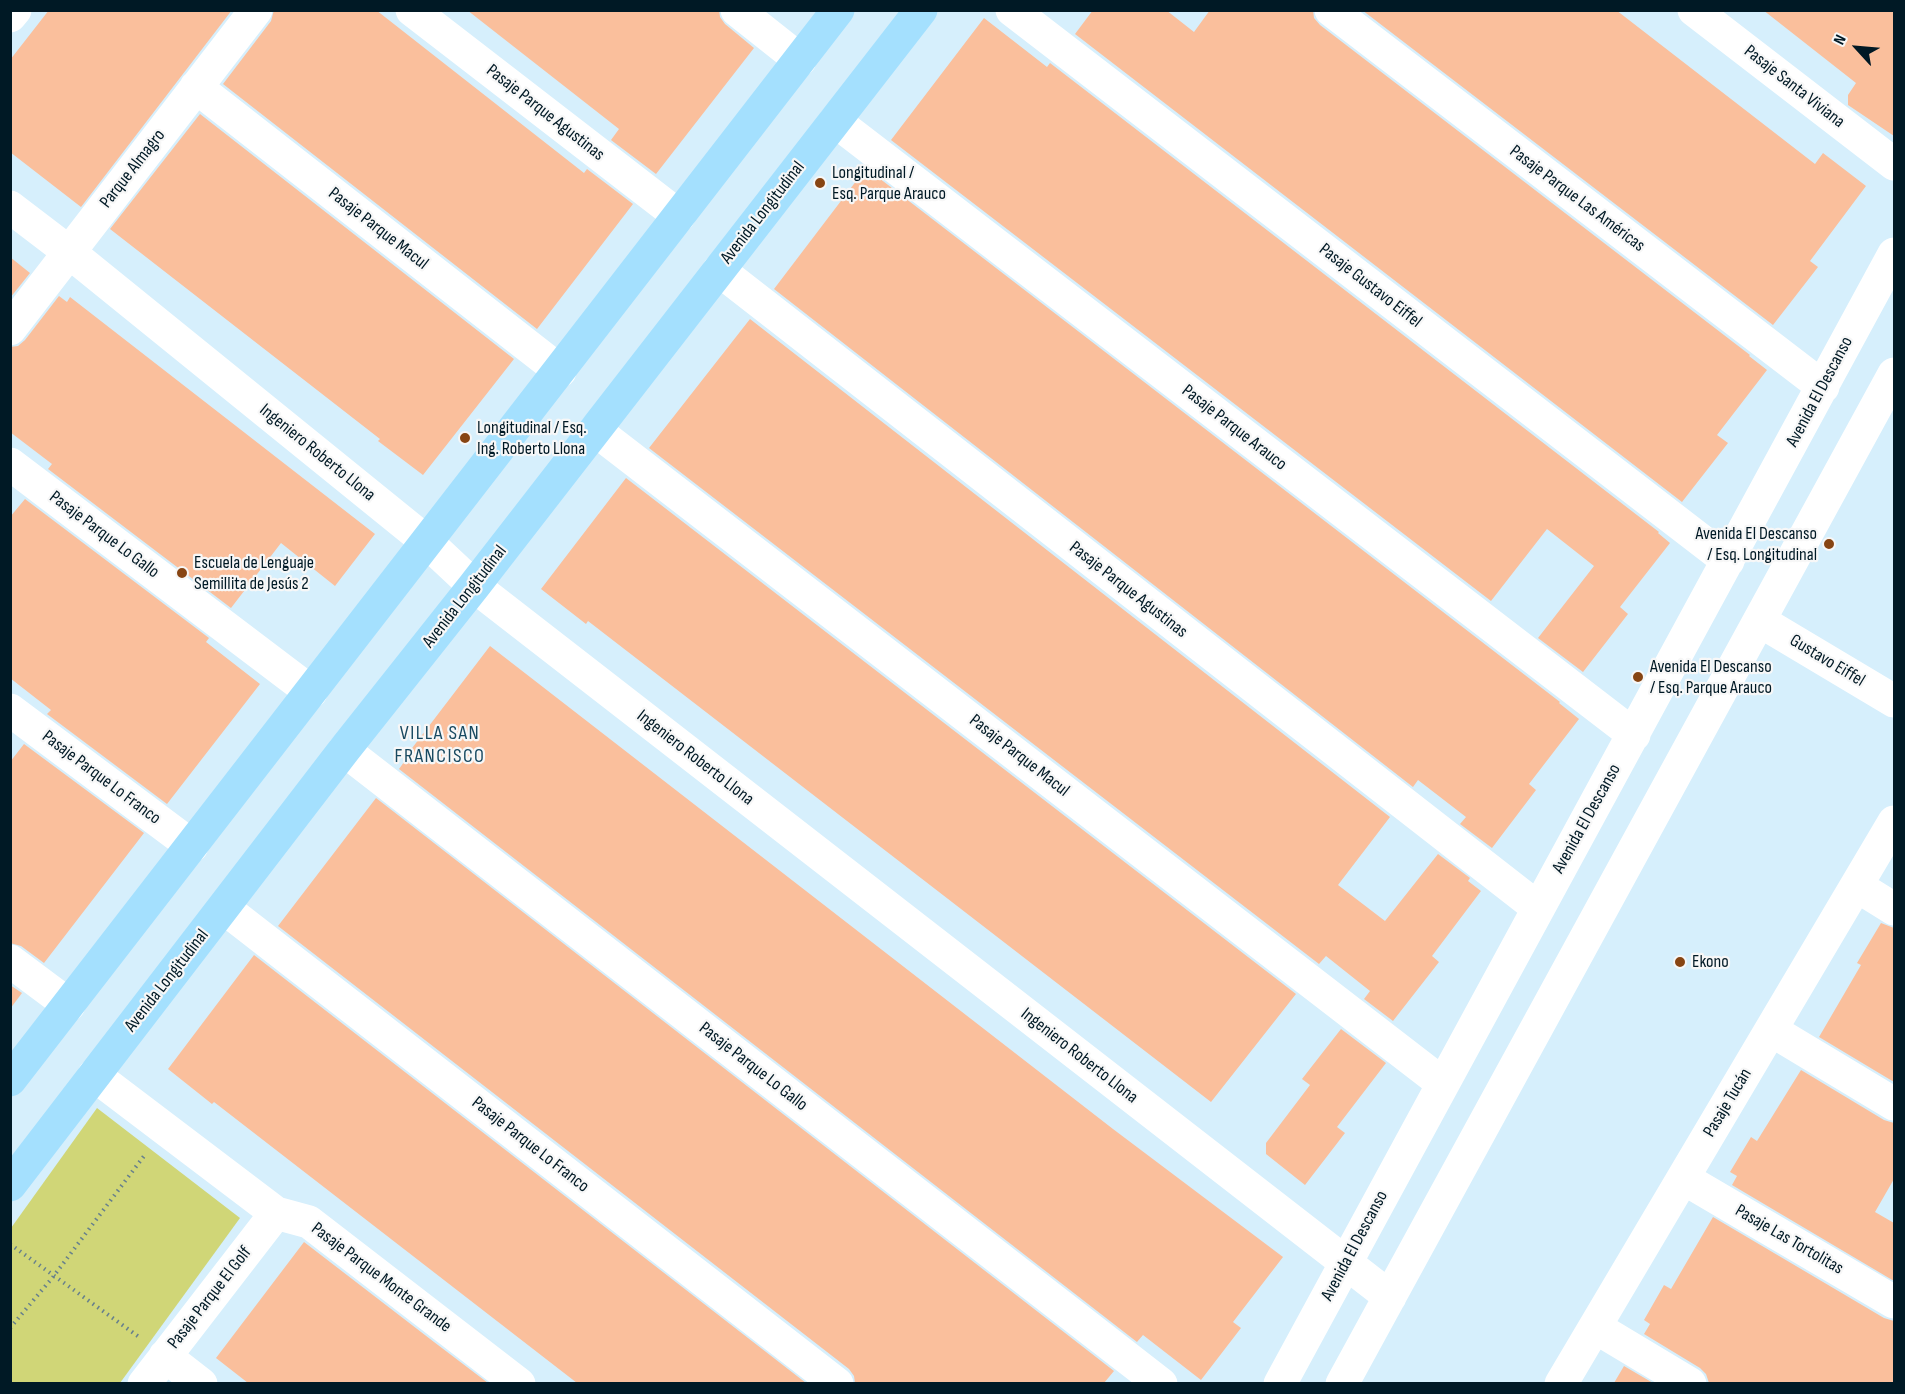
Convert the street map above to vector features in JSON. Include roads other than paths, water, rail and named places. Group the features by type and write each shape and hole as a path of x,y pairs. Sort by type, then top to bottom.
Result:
{"main road":[{"path":"10,1080 838,10"},
{"name":"Avenida Longitudinal","path":"10,1185 344,750 596,430 921,10"}],"street":[{"path":"10,16 15,10"},
{"name":"Parque Almagro","path":"10,329 256,10"},
{"name":"Pasaje Parque Agustinas","path":"412,10 679,216"},
{"path":"737,10 800,60"},
{"name":"Pasaje Gustavo Eiffel","path":"1012,10 1728,561"},
{"name":"Pasaje Parque Las Américas","path":"1331,10 1823,387"},
{"name":"Pasaje Santa Viviana","path":"1694,10 1894,164"},
{"name":"Pasaje Parque Macul","path":"196,87 560,371"},
{"name":"Pasaje Parque Arauco","path":"835,121 1634,735"},
{"name":"Ingeniero Roberto Llona","path":"10,207 69,252 427,542 474,586 1389,1297"},
{"name":"Avenida El Descanso","path":"1280,1383 1894,254"},
{"name":"Pasaje Parque Agustinas","path":"719,270 1538,908"},
{"path":"1297,1354 1344,1383 1894,375"},
{"name":"Pasaje Parque Macul","path":"596,430 1442,1083"},
{"name":"Pasaje Parque Lo Gallo","path":"10,464 311,693"},
{"name":"Gustavo Eiffel","path":"1760,621 1894,701"},
{"name":"Pasaje Parque Lo Franco","path":"10,710 192,846"},
{"name":"Pasaje Parque Lo Gallo","path":"344,750 1161,1383"},
{"name":"Pasaje Tucán","path":"1561,1383 1894,822"},
{"path":"1857,886 1894,909"},
{"name":"Pasaje Parque Lo Franco","path":"224,908 837,1383"},
{"path":"10,961 69,1005"},
{"path":"1771,1030 1894,1104"},
{"name":"Pasaje Parque Monte Grande","path":"94,1075 276,1213 309,1222 519,1383"},
{"name":"Pasaje Las Tortolitas","path":"1683,1178 1894,1302"},
{"name":"Pasaje Parque El Golf","path":"144,1383 276,1213"},
{"path":"1595,1327 1690,1383"},
{"path":"165,1356 201,1383"}],"place":[{"name":"Longitudinal / Esq. Parque Arauco","path":"820,183"},
{"name":"Longitudinal / Esq. Ing. Roberto Llona","path":"465,438"},
{"name":"Avenida El Descanso / Esq. Longitudinal","path":"1829,544"},
{"name":"Escuela de Lenguaje Semillita de Jesús 2","path":"182,573"},
{"name":"Avenida El Descanso / Esq. Parque Arauco","path":"1638,677"},
{"name":"Ekono","path":"1680,962"}],"district":[{"name":"VILLA SAN FRANCISCO","path":"440,746"}]}
